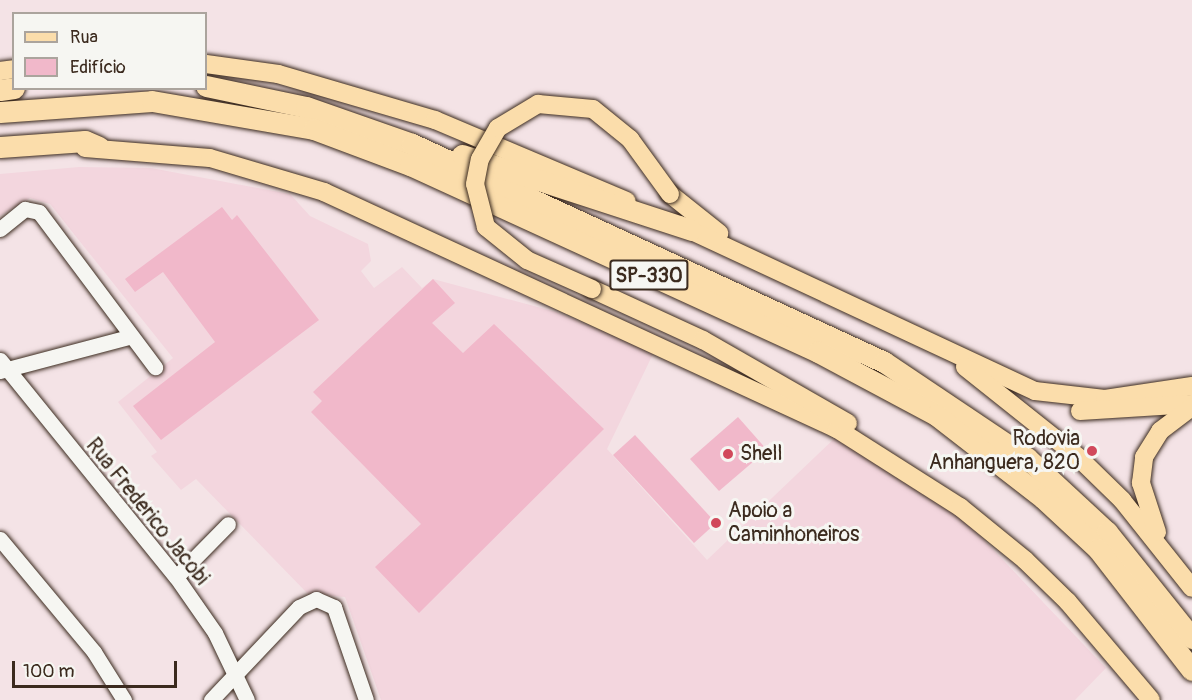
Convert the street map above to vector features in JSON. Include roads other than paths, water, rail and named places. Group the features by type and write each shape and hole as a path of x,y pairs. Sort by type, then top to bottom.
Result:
{"highway":[{"name":"SP-330","path":"207,86 306,107 412,144 773,307 932,390 1027,458 1107,532 1192,638"},
{"name":"SP-330","path":"0,112 152,101 314,129 421,170 807,347 936,415 1043,498 1098,549 1192,670"},
{"path":"0,147 85,141 99,147"},
{"path":"412,144 444,148 691,230"}],"main road":[{"path":"207,64 278,74 435,120 691,230 735,253 1035,391 1081,400 1192,386"},
{"path":"735,253 723,236 670,194 630,139 593,109 538,104 498,128 480,159 475,184 486,227 527,260 739,359 922,468 981,513 1024,561"},
{"path":"0,158 99,147 252,167 387,220 837,429 960,507 1024,561 1068,602 1151,700"},
{"path":"945,351 1078,457 1166,552 1192,588"},
{"path":"986,369 1062,408 1107,412 1192,406"},
{"path":"1166,552 1143,498 1141,473 1151,443 1192,406"}],"street":[{"path":"0,229 33,208 129,337 155,367"},
{"path":"2,366 98,349 129,337"},
{"name":"Rua Frederico Jacobi","path":"2,366 176,577 238,674 247,700"},
{"path":"176,577 228,524"},
{"path":"0,539 94,652 124,700"},
{"path":"211,700 299,607 324,600 336,611 366,700"}],"place":[{"name":"Rodovia Anhanguera, 820","path":"1092,451"},
{"name":"Shell","path":"728,454"},
{"name":"Apoio a Caminhoneiros","path":"716,523"}]}
